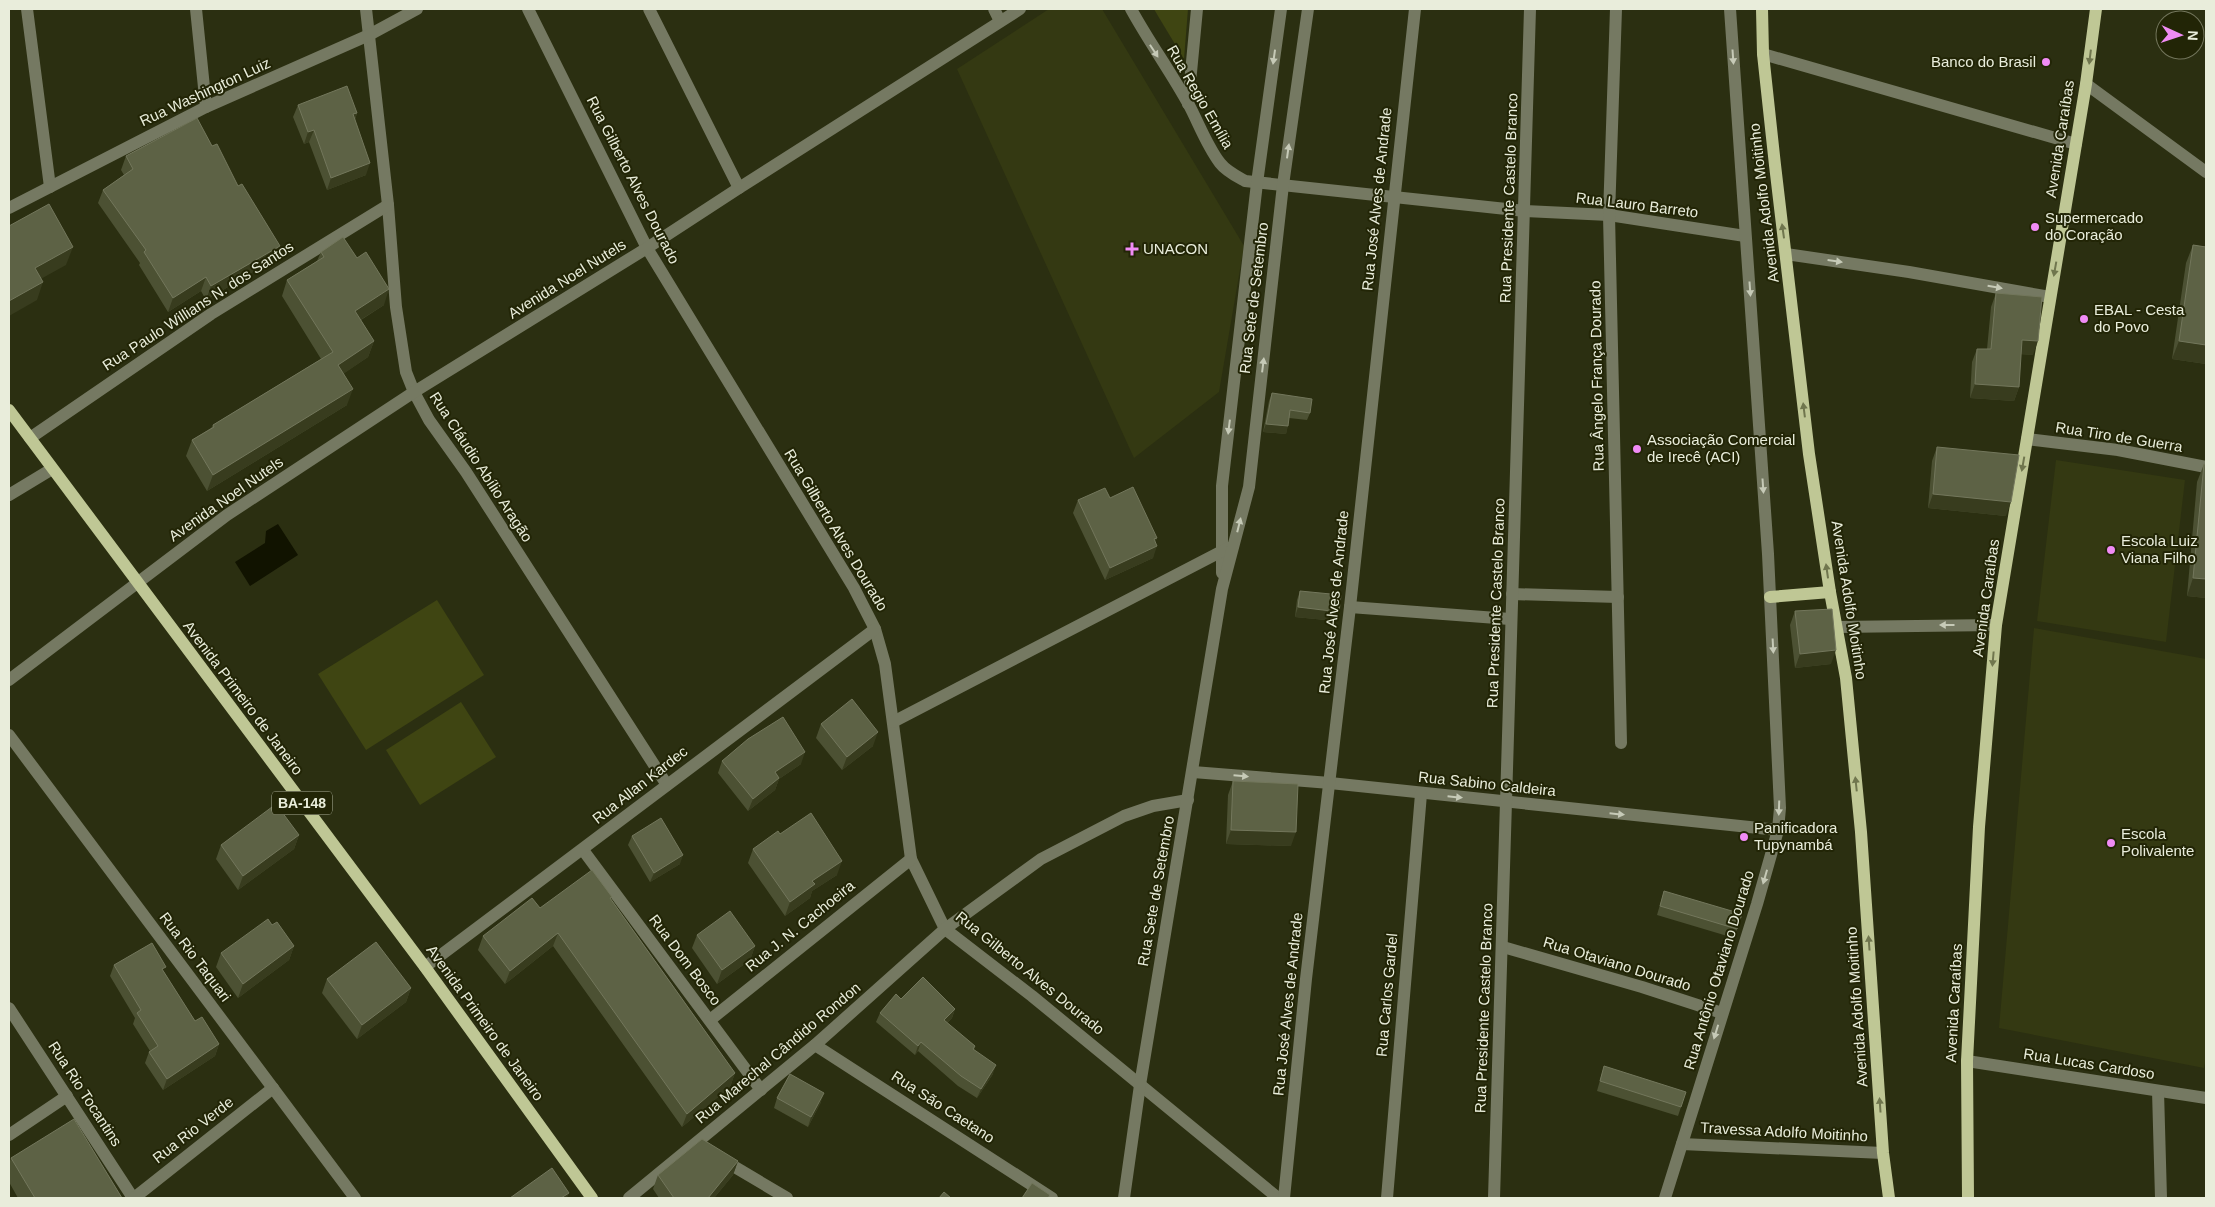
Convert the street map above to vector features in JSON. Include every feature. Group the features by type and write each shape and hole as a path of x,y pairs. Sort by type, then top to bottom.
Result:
{"main road":[{"name":"Avenida Adolfo Moitinho","path":"1762,9 1763,54 1810,454 1830,592 1846,678 1861,832 1884,1154 1889,1198"},
{"name":"Avenida Caraíbas","path":"1968,1198 1967,1061 1979,827 1996,624 2086,84 2096,9"},
{"name":"Avenida Primeiro de Janeiro","path":"9,410 137,584 425,967 592,1198"},
{"path":"1770,597 1830,592"}],"street":[{"path":"27,9 50,187"},
{"path":"196,9 206,107"},
{"name":"Rua Cláudio Abílio Aragão","path":"366,9 388,204 398,324 406,372 429,420 471,480 667,785"},
{"name":"Rua Washington Luiz","path":"9,208 206,107 369,35 417,9"},
{"name":"Rua Gilberto Alves Dourado","path":"528,9 647,248 854,588 875,629 885,664 911,858 945,929 1032,996 1278,1198"},
{"path":"649,9 739,188"},
{"path":"994,9 1000,21"},
{"name":"Avenida Noel Nutels","path":"9,680 227,515 414,392 647,248 1020,9"},
{"name":"Rua Regio Emília","path":"1131,9 1150,44 1188,104 1211,150 1221,165 1233,175 1245,181 1257,183"},
{"path":"1188,104 1197,9"},
{"name":"Rua Sete de Setembro","path":"1222,589 1222,486 1257,183 1281,9"},
{"name":"Rua Sete de Setembro","path":"1124,1198 1140,1084 1222,589 1249,487 1284,185 1308,9"},
{"name":"Rua José Alves de Andrade","path":"1284,1198 1306,979 1350,607 1415,9"},
{"name":"Rua Presidente Castelo Branco","path":"1494,1198 1507,803 1510,619 1525,211 1530,9"},
{"name":"Rua Ângelo França Dourado","path":"1616,9 1609,215 1621,743"},
{"name":"Avenida Adolfo Moitinho","path":"1730,9 1770,597"},
{"path":"1763,54 2076,144"},
{"path":"2086,84 2206,172"},
{"name":"Rua Lauro Barreto","path":"1257,183 1525,211 1609,215 1744,236"},
{"name":"Rua Paulo Willians N. dos Santos","path":"30,438 211,314 388,204"},
{"path":"1786,254 1908,272 2050,297"},
{"name":"Rua Tiro de Guerra","path":"2027,439 2118,450 2206,467"},
{"path":"9,494 52,469"},
{"path":"893,722 1234,545"},
{"path":"1512,594 1618,596"},
{"name":"Rua Antônio Otaviano Dourado","path":"1665,1198 1757,904 1778,830 1779,770 1770,597"},
{"path":"1350,607 1510,619"},
{"path":"1837,627 1996,624"},
{"name":"Rua Allan Kardec","path":"425,967 875,629"},
{"name":"Rua Rio Taquari","path":"9,735 355,1198"},
{"name":"Rua Sabino Caldeira","path":"1193,772 1330,783 1420,794 1778,830"},
{"name":"Rua Carlos Gardel","path":"1387,1198 1420,794"},
{"name":"Rua Marechal Cândido Rondon","path":"629,1198 704,1148 761,1090 816,1044 945,929 1040,859 1124,816 1153,806 1188,800"},
{"name":"Rua Dom Bosco","path":"583,850 761,1090"},
{"name":"Rua J. N. Cachoeira","path":"710,1020 911,858"},
{"name":"Rua Otaviano Dourado","path":"1503,947 1642,987 1722,1013"},
{"name":"Rua Rio Tocantins","path":"9,1008 133,1198"},
{"name":"Rua São Caetano","path":"816,1044 1052,1198"},
{"name":"Rua Lucas Cardoso","path":"1967,1061 2206,1098"},
{"name":"Rua Rio Verde","path":"133,1198 273,1088"},
{"path":"2158,1091 2161,1198"},
{"path":"9,1136 67,1096"},
{"name":"Travessa Adolfo Moitinho","path":"1682,1144 1884,1154"},
{"path":"704,1148 787,1198"}],"shaded area":[{"path":"1049,9 1102,9 1244,246 1219,392 1134,458 957,69"},
{"path":"1154,9 1188,9 1184,59 1158,16"},
{"name":"Escola Luiz Viana Filho","path":"2056,460 2185,480 2166,642 2037,621"},
{"path":"278,524 298,555 250,586 235,562 265,543 266,531"},
{"path":"437,600 484,675 366,750 318,674"},
{"name":"Escola Polivalente","path":"2034,628 2206,659 2206,1057 2204,1068 1999,1028"},
{"path":"461,702 496,757 420,805 386,750"}],"building":[{"path":"347,86 357,113 353,114 370,163 331,178 314,130 308,132 298,105"},
{"path":"197,118 212,146 217,144 238,186 242,184 280,246 211,286 206,277 173,298 144,252 146,250 103,190 133,169 126,156"},
{"path":"49,204 73,247 35,268 43,282 9,301 9,226"},
{"path":"343,237 357,258 366,252 389,289 355,311 374,341 338,365 353,389 213,475 192,440 214,427 213,425 333,352 287,280 324,257 321,252"},
{"path":"2193,245 2206,247 2206,345 2179,341"},
{"path":"1996,293 2042,297 2038,341 2022,340 2019,387 1975,384 1977,349 1991,349"},
{"path":"1272,393 1312,399 1310,413 1290,410 1288,426 1266,424"},
{"path":"1937,447 2019,455 2011,502 1933,494"},
{"path":"2204,464 2206,464 2206,579 2193,578"},
{"path":"1133,487 1157,538 1154,539 1157,546 1110,568 1078,500 1105,488 1110,498"},
{"path":"1300,591 1341,595 1339,612 1298,607"},
{"path":"1832,609 1836,650 1800,654 1795,611"},
{"path":"852,699 878,732 847,757 821,724"},
{"path":"783,717 805,752 775,772 779,778 753,799 722,761 748,739"},
{"path":"1233,781 1298,784 1296,832 1231,830"},
{"path":"276,804 299,835 243,876 221,845"},
{"path":"811,813 842,861 812,881 815,884 790,902 753,849 778,831 780,834"},
{"path":"661,818 683,855 654,873 632,836"},
{"path":"592,870 735,1073 687,1114 558,933 510,971 483,936 532,898 540,908"},
{"path":"1664,891 1742,914 1737,929 1660,906"},
{"path":"730,911 755,946 722,970 697,935"},
{"path":"268,919 272,925 277,922 294,946 243,984 221,953"},
{"path":"376,942 411,988 362,1025 327,979"},
{"path":"152,943 166,967 162,969 195,1021 202,1017 219,1044 167,1079 149,1052 158,1046 137,1013 141,1010 114,965"},
{"path":"923,977 955,1009 944,1020 975,1046 973,1049 996,1065 981,1089 961,1076 921,1042 918,1046 880,1013 896,994 901,999"},
{"path":"1604,1066 1686,1092 1681,1107 1600,1081"},
{"path":"790,1074 824,1093 811,1117 777,1098"},
{"path":"74,1119 122,1198 35,1198 11,1158"},
{"path":"702,1139 738,1161 708,1198 674,1198 658,1175"},
{"path":"552,1168 569,1193 561,1198 510,1198"},
{"path":"1032,1183 1050,1195 1048,1198 1022,1198"},
{"path":"944,1192 951,1198 939,1198"}],"place":[{"name":"Banco do Brasil","path":"2046,62"},
{"name":"Supermercado do Coração","path":"2035,227"},
{"name":"UNACON","path":"1132,249"},
{"name":"EBAL - Cesta do Povo","path":"2084,319"},
{"name":"Associação Comercial de Irecê (ACI)","path":"1637,449"},
{"name":"Escola Luiz Viana Filho","path":"2111,550"},
{"name":"Panificadora Tupynambá","path":"1744,837"},
{"name":"Escola Polivalente","path":"2111,843"}]}
